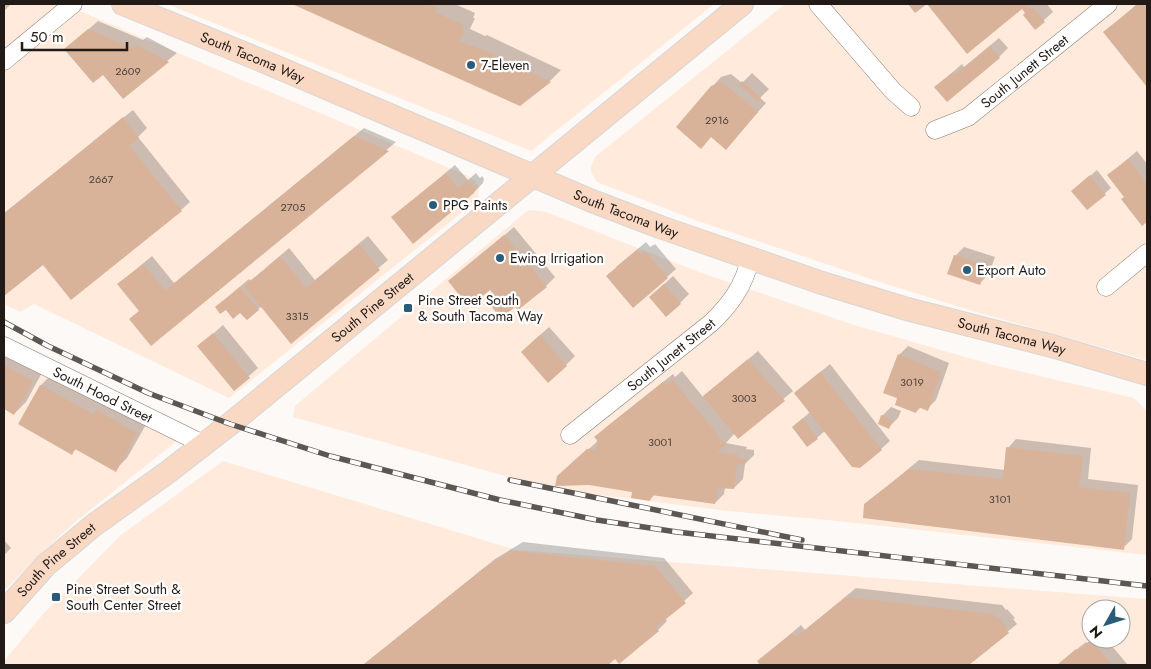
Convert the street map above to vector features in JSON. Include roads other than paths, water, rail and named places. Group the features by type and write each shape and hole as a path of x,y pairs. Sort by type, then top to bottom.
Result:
{"main road":[{"name":"South Tacoma Way","path":"125,4 609,208 750,260 907,309 1052,346 1147,374"},
{"name":"South Pine Street","path":"4,612 46,565 94,525 168,472 230,424 742,4"}],"street":[{"path":"4,62 73,4"},
{"path":"818,4 894,91 911,107"},
{"name":"South Junett Street","path":"935,130 968,117 1108,4"},
{"path":"1106,287 1147,254"},
{"name":"South Junett Street","path":"570,435 712,324 729,305 741,286 750,260"},
{"name":"South Hood Street","path":"4,346 203,444"}],"railway":[{"path":"4,322 48,346 148,393 230,424 330,456 500,500 597,520 677,532 1147,586"},
{"path":"510,480 802,540"}],"place":[{"name":"7-Eleven","path":"471,65"},
{"name":"PPG Paints","path":"433,205"},
{"name":"Ewing Irrigation","path":"500,258"},
{"name":"Export Auto","path":"967,270"},
{"name":"Pine Street South & South Tacoma Way","path":"408,308"},
{"name":"Pine Street South & South Center Street","path":"56,597"}]}
